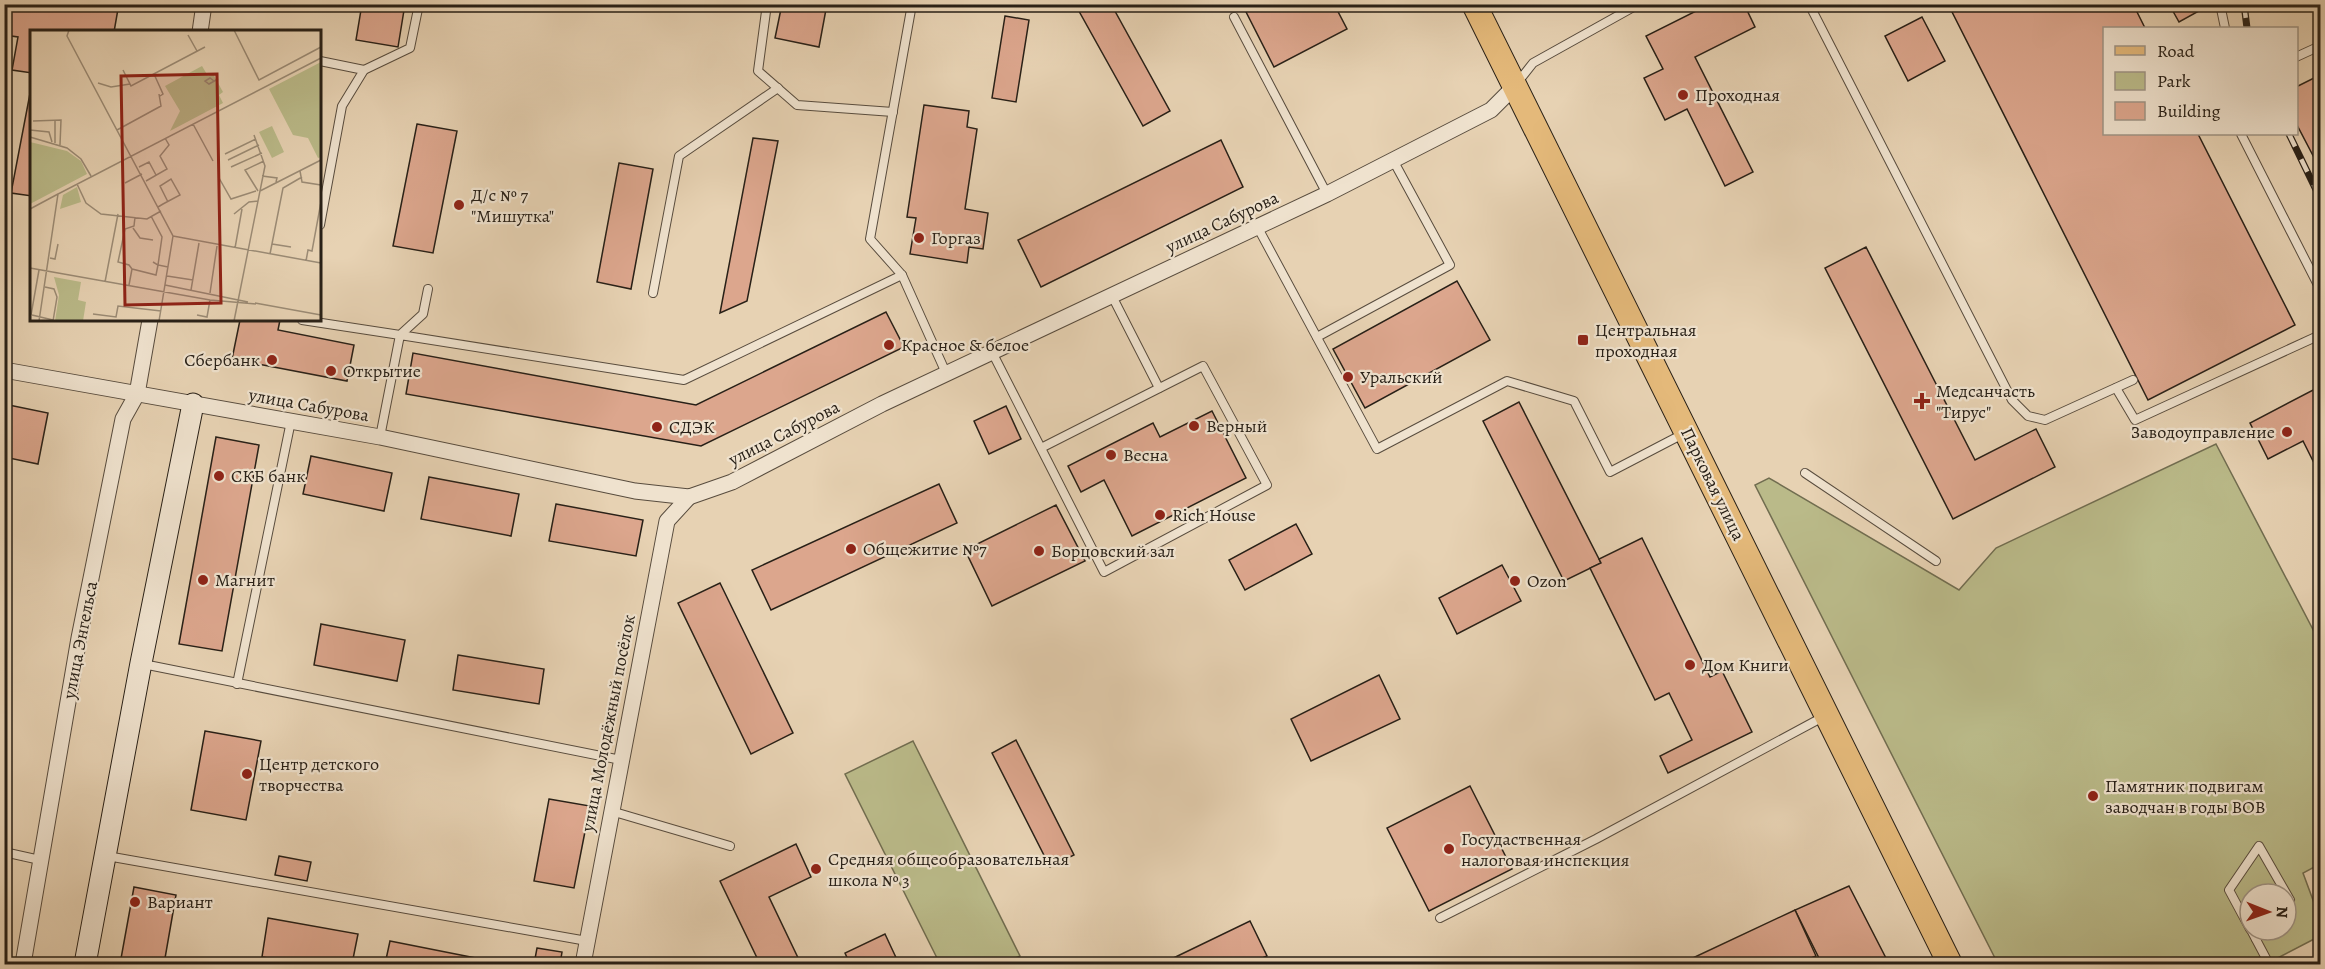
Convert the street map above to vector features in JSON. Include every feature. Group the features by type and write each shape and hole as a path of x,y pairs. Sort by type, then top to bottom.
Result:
{"main road":[{"name":"Парковая улица","path":"1474,4 1950,964"}],"street":[{"path":"200,30 204,4"},
{"name":"улица Сабурова","path":"4,370 380,437 635,491 689,497 732,482 946,373 1327,194 1491,110 1515,86"},
{"name":"улица Энгельса","path":"23,964 79,638 123,419 137,394 150,321"},
{"path":"85,964 141,663 193,404"},
{"name":"улица Молодёжный посёлок","path":"583,964 668,521 689,497"}],"lane":[{"path":"321,220 342,106 364,70 410,48 419,4"},
{"path":"767,4 758,71 797,105 893,112"},
{"path":"912,4 870,238 902,275 946,373"},
{"path":"1515,86 1533,63 1639,4"},
{"path":"1809,4 2012,400 2028,416 2045,420 2133,380"},
{"path":"2220,4 2225,27"},
{"path":"1234,17 1327,194"},
{"path":"2298,56 2320,45"},
{"path":"321,61 364,70"},
{"path":"653,293 679,156 778,88"},
{"path":"2242,135 2320,289"},
{"path":"1317,337 1450,265 1393,160"},
{"path":"1258,228 1377,449 1507,381 1574,401 1610,472 1687,432"},
{"path":"309,321 684,380 902,275"},
{"path":"380,437 400,335 423,314 428,289"},
{"path":"1112,296 1159,388"},
{"path":"2116,388 2134,420 2320,335"},
{"path":"992,352 1104,572 1267,485 1203,366 1041,448"},
{"path":"237,684 291,421"},
{"path":"1805,473 1936,561"},
{"path":"141,663 621,760"},
{"path":"1440,918 1596,839 1827,715"},
{"path":"611,811 730,846"},
{"path":"2238,907 2229,890 2259,846 2280,882"},
{"path":"4,852 40,860"},
{"path":"106,856 587,941"},
{"path":"2258,942 2269,964"}],"green space":[{"path":"2216,444 2320,643 2320,864 2303,873 2320,919 2320,936 2266,964 1998,964 1755,485 1769,478 1959,590 1996,548"},
{"path":"913,741 1020,956 1003,964 940,964 845,774"}],"building":[{"path":"4,4 94,4 118,9 114,30 30,30 30,73 12,70 18,37 4,35"},
{"path":"362,4 405,4 398,47 356,40"},
{"path":"782,4 827,4 819,47 775,38"},
{"path":"1075,4 1111,4 1170,111 1143,126"},
{"path":"1242,4 1334,4 1347,29 1274,67"},
{"name":"Проходная","path":"1710,4 1744,4 1755,27 1695,57 1753,172 1725,186 1687,109 1665,120 1644,78 1663,69 1646,36"},
{"path":"1948,4 2133,4 2144,27 2103,27 2103,135 2199,135 2295,325 2148,400"},
{"path":"2169,4 2207,4 2208,6 2179,22"},
{"path":"1005,16 1029,20 1016,102 992,98"},
{"path":"1922,17 1945,61 1908,81 1885,36"},
{"path":"2320,75 2320,169 2298,127 2298,86"},
{"path":"30,93 30,196 11,193"},
{"path":"924,105 969,111 967,127 977,129 965,209 988,213 983,249 969,247 967,263 910,254 916,218 907,217"},
{"path":"417,124 457,131 433,253 393,246"},
{"path":"753,138 778,141 747,301 720,313"},
{"path":"1221,140 1243,187 1041,287 1018,240"},
{"path":"619,163 653,169 631,289 597,282"},
{"path":"1866,247 1975,460 2036,429 2055,467 1953,519 1825,268"},
{"path":"1457,281 1490,340 1365,408 1333,349"},
{"path":"886,312 904,347 701,446 406,394 413,353 696,405"},
{"path":"240,321 280,321 278,330 354,345 347,381 232,359"},
{"name":"Заводоуправление","path":"2315,389 2320,399 2320,475 2303,441 2268,459 2250,423"},
{"path":"1519,402 1601,563 1564,581 1483,421"},
{"path":"4,404 48,413 38,464 4,457"},
{"path":"1006,406 1021,439 989,454 974,421"},
{"path":"1212,411 1246,478 1132,536 1104,480 1081,492 1068,466 1153,423 1160,437"},
{"path":"216,437 259,445 222,651 179,644"},
{"path":"311,456 392,473 384,511 303,494"},
{"path":"429,477 519,494 511,536 421,519"},
{"name":"Общежитие №7","path":"939,484 957,523 771,610 752,570"},
{"path":"556,504 643,520 636,556 549,541"},
{"path":"1056,505 1085,561 992,606 965,550"},
{"path":"1296,524 1312,554 1245,590 1229,560"},
{"path":"1642,538 1710,677 1722,671 1752,732 1668,773 1660,756 1692,740 1669,693 1655,700 1590,568 1601,563 1599,559"},
{"path":"1502,565 1521,601 1457,634 1439,598"},
{"path":"720,583 793,733 751,754 678,603"},
{"path":"321,624 405,640 397,681 314,665"},
{"path":"458,655 544,669 539,704 453,690"},
{"path":"1379,675 1400,719 1311,761 1291,719"},
{"path":"205,731 261,741 246,820 191,810"},
{"path":"1016,740 1074,855 1050,867 992,753"},
{"name":"Госудаственная налоговая инспекция","path":"1470,786 1512,869 1429,911 1387,828"},
{"path":"549,799 590,806 574,888 534,881"},
{"path":"796,844 811,877 769,897 801,964 760,964 720,881"},
{"path":"279,856 311,862 307,881 275,875"},
{"path":"1849,886 1889,964 1822,964 1795,910"},
{"path":"134,887 176,895 164,964 120,964"},
{"path":"1795,910 1816,956 1797,964 1680,964"},
{"path":"268,918 358,934 352,964 306,964 262,957"},
{"path":"1250,921 1267,956 1249,964 1161,964"},
{"path":"885,934 899,964 850,964 845,953"},
{"path":"390,941 506,964 385,964"},
{"path":"537,948 562,952 560,964 534,964"}],"railway":[{"path":"2244,4 2247,27"},
{"path":"2289,135 2320,198"}],"place":[{"name":"Проходная","path":"1683,95"},
{"name":"Д/с № 7 \"Мишутка\"","path":"459,205"},
{"name":"Горгаз","path":"919,238"},
{"name":"Центральная проходная","path":"1583,340"},
{"name":"Красное & белое","path":"889,345"},
{"name":"Сбербанк","path":"272,360"},
{"name":"Открытие","path":"331,371"},
{"name":"Уральский","path":"1348,377"},
{"name":"Медсанчасть \"Тирус\"","path":"1922,401"},
{"name":"Верный","path":"1194,426"},
{"name":"СДЭК","path":"657,427"},
{"name":"Заводоуправление","path":"2287,432"},
{"name":"Весна","path":"1111,455"},
{"name":"СКБ банк","path":"219,476"},
{"name":"Rich House","path":"1160,515"},
{"name":"Общежитие №7","path":"851,549"},
{"name":"Борцовский зал","path":"1039,551"},
{"name":"Магнит","path":"203,580"},
{"name":"Ozon","path":"1515,581"},
{"name":"Дом Книги","path":"1690,665"},
{"name":"Центр детского творчества","path":"247,774"},
{"name":"Памятник подвигам заводчан в годы ВОВ","path":"2093,796"},
{"name":"Госудаственная налоговая инспекция","path":"1449,849"},
{"name":"Средняя общеобразовательная школа № 3","path":"816,869"},
{"name":"Вариант","path":"135,902"}]}
